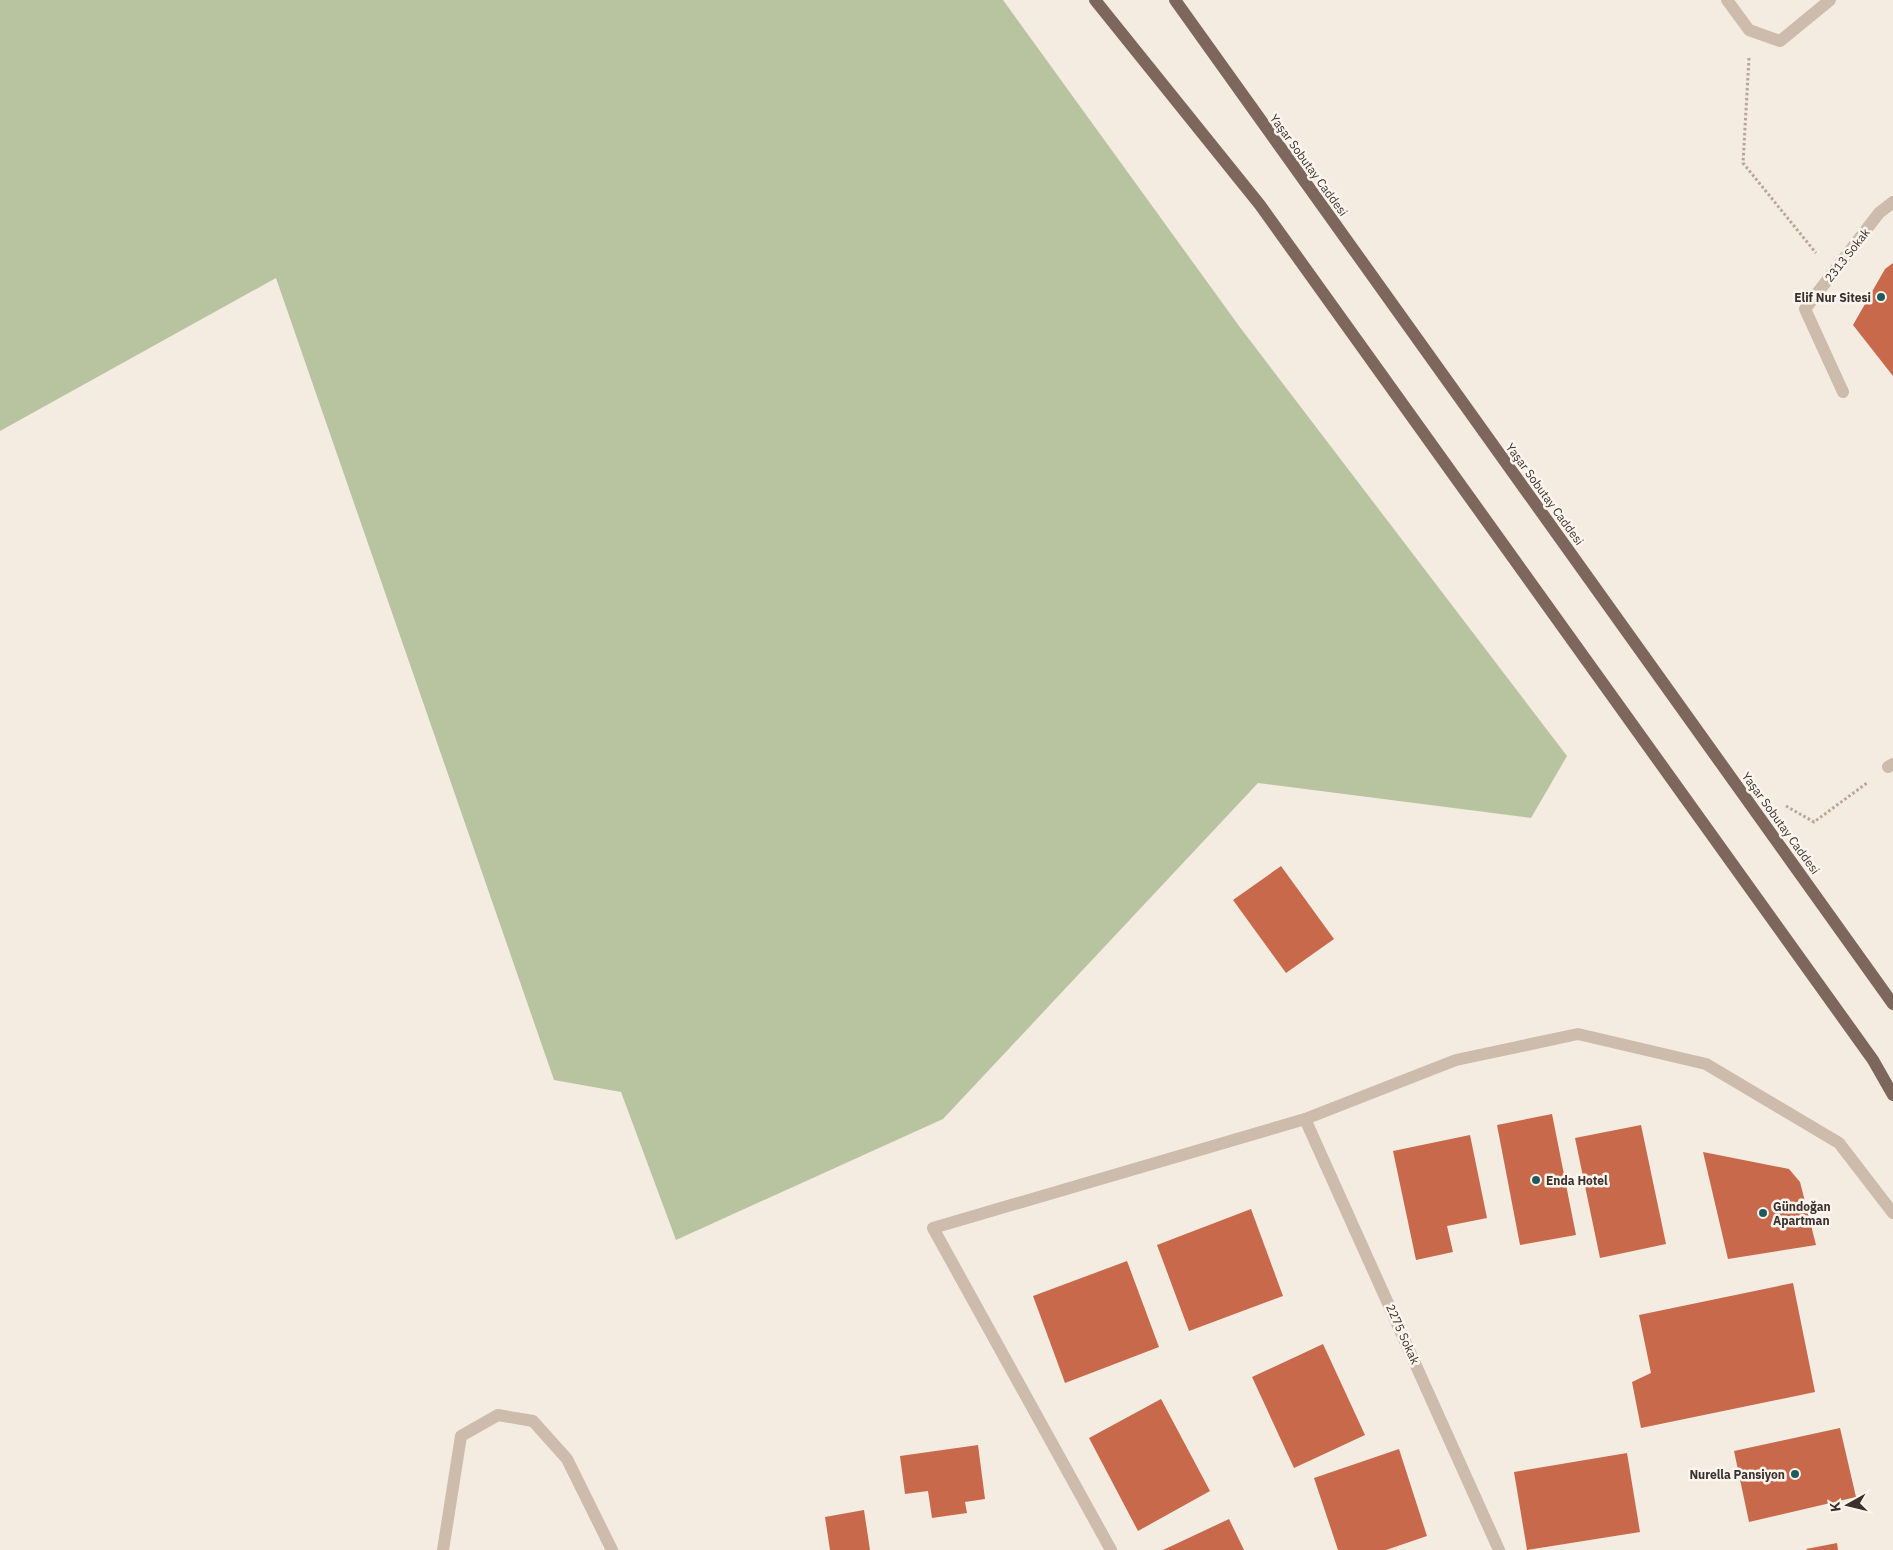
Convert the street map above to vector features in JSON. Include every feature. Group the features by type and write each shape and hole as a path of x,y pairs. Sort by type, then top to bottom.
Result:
{"main road":[{"path":"1095,0 1260,206 1873,1060 1893,1095"},
{"name":"Yaşar Sobutay Caddesi","path":"1175,0 1893,1004"}],"street":[{"path":"1727,0 1749,30 1780,41 1830,0"},
{"name":"2313 Sokak","path":"1843,392 1804,309 1879,214 1893,202"},
{"path":"1111,1550 933,1228 1305,1119 1456,1060 1578,1034 1706,1064 1839,1143 1893,1212"},
{"name":"2275 Sokak","path":"1305,1119 1499,1550"},
{"path":"443,1550 461,1436 498,1415 533,1421 567,1459 612,1550"}],"path":[{"path":"1749,50 1743,163 1832,273"},
{"path":"1782,803 1814,822 1891,765"}],"green space":[{"path":"0,0 1003,0 1239,326 1567,756 1531,818 1258,783 943,1119 676,1240 621,1092 554,1080 276,278 0,431"}],"building":[{"name":"Elif Nur Sitesi","path":"1893,263 1893,376 1853,325 1885,269"},
{"path":"1281,866 1334,939 1286,973 1233,900"},
{"name":"Enda Hotel","path":"1552,1114 1576,1235 1520,1245 1497,1125"},
{"path":"1641,1125 1666,1244 1600,1258 1575,1138"},
{"path":"1470,1135 1487,1218 1447,1226 1453,1252 1416,1260 1393,1151"},
{"name":"Gündoğan Apartman","path":"1703,1152 1789,1169 1800,1182 1816,1245 1728,1259"},
{"path":"1251,1209 1283,1296 1189,1331 1157,1245"},
{"path":"1127,1261 1159,1347 1065,1383 1033,1296"},
{"path":"1793,1283 1815,1392 1641,1428 1632,1382 1651,1373 1639,1315"},
{"path":"1323,1344 1365,1435 1294,1468 1252,1377"},
{"path":"1161,1399 1210,1491 1138,1531 1089,1438"},
{"name":"Nurella Pansiyon","path":"1840,1428 1856,1497 1749,1522 1734,1451"},
{"path":"978,1445 985,1499 965,1502 967,1513 932,1518 928,1491 905,1494 900,1456"},
{"path":"1399,1449 1427,1536 1386,1550 1338,1550 1314,1478"},
{"path":"1627,1453 1640,1532 1527,1550 1514,1472"},
{"path":"864,1510 870,1550 830,1550 825,1517"},
{"path":"1229,1519 1244,1550 1163,1550"},
{"path":"1837,1543 1838,1550 1806,1549"}],"place":[{"name":"Elif Nur Sitesi","path":"1881,297"},
{"name":"Enda Hotel","path":"1536,1180"},
{"name":"Gündoğan Apartman","path":"1763,1213"},
{"name":"Nurella Pansiyon","path":"1795,1474"}]}
